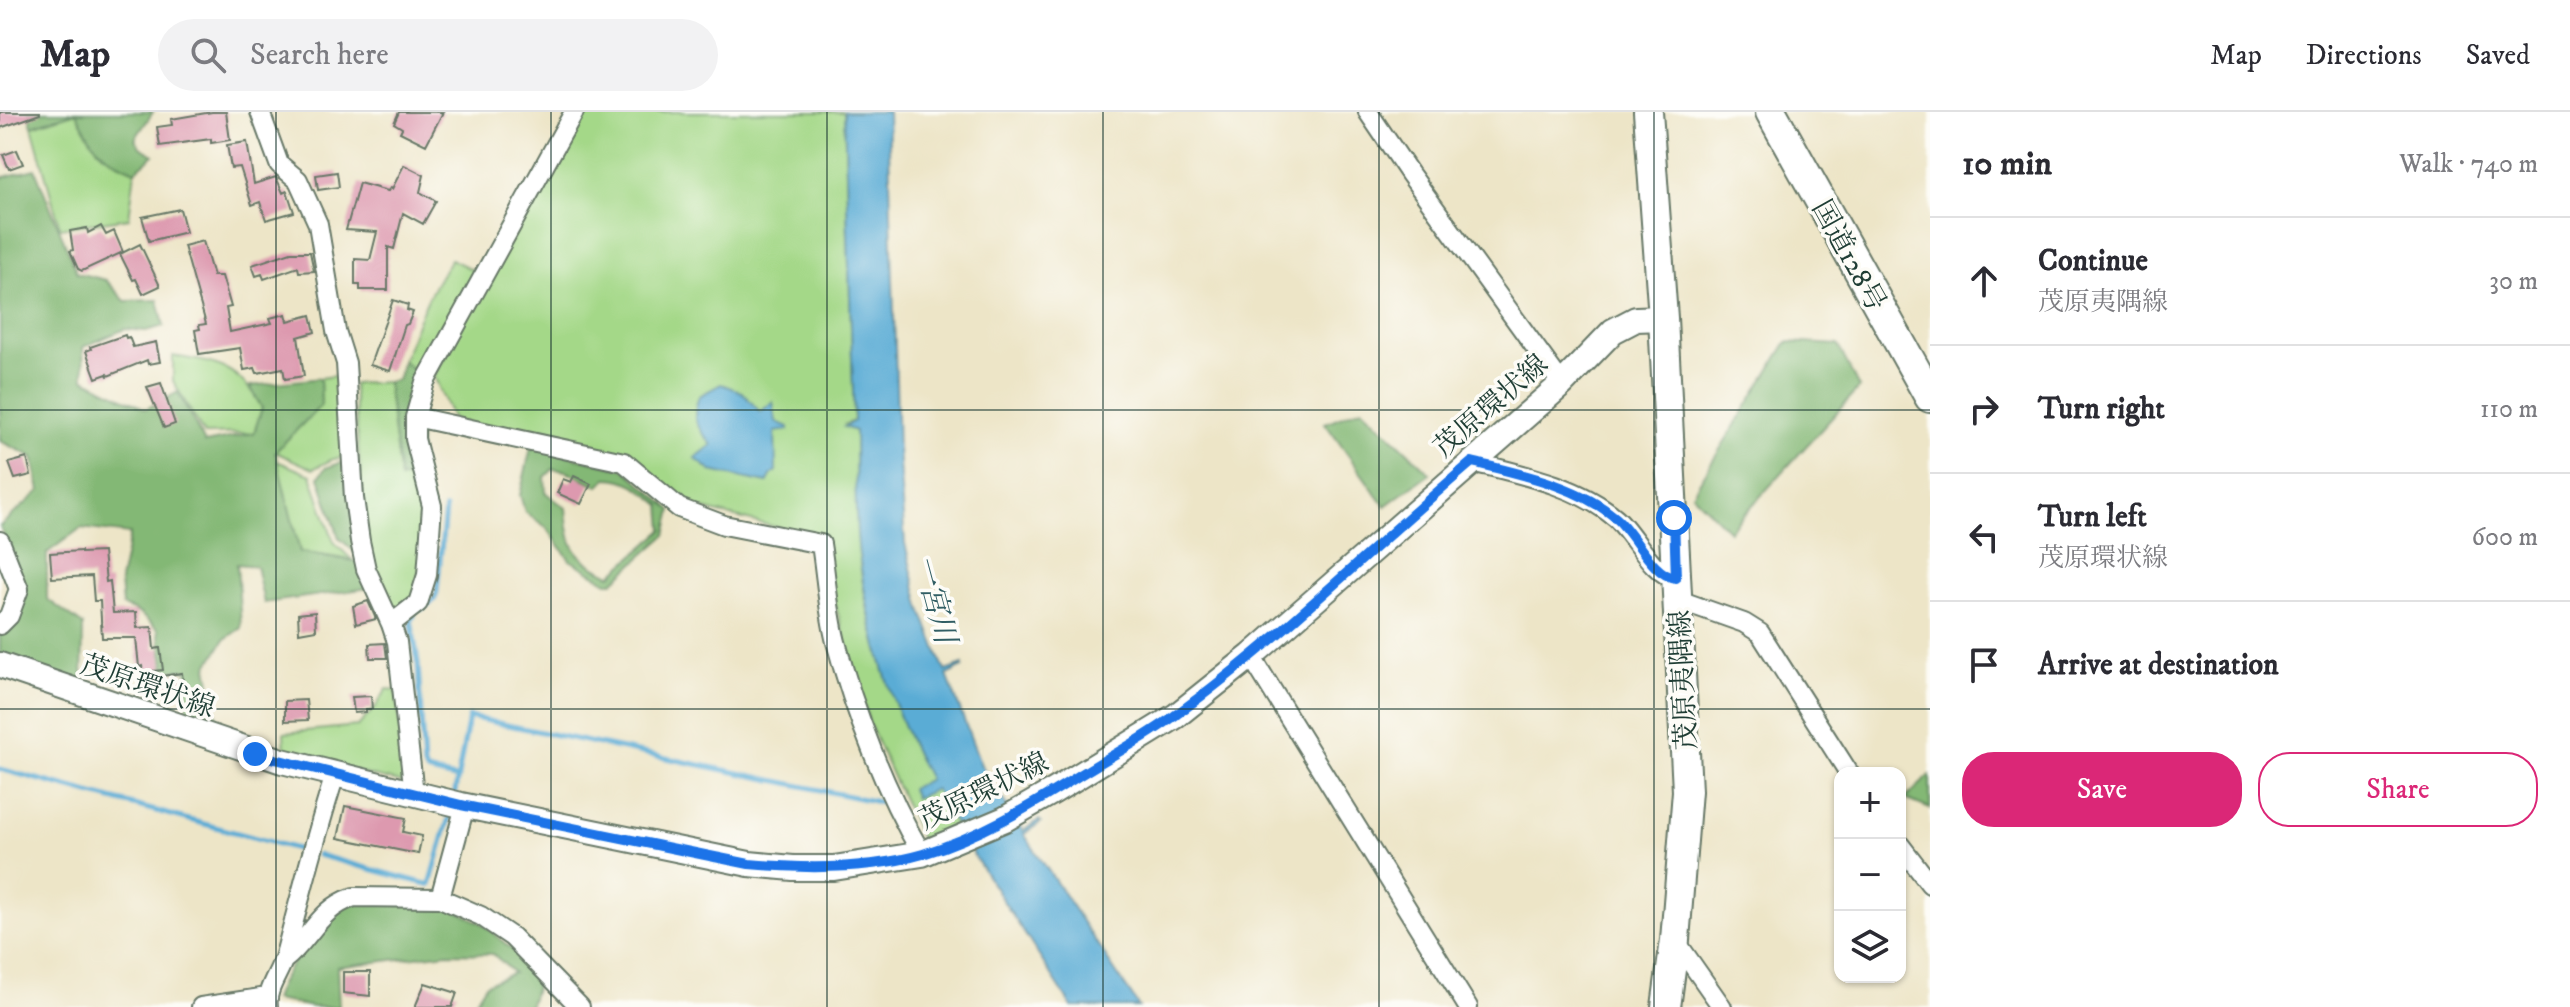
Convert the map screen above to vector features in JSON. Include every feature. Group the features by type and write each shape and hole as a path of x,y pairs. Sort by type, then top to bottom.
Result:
{"highway":[{"name":"国道128号","path":"1771,112 1930,397"}],"main road":[{"name":"茂原夷隅線","path":"1648,112 1663,318 1687,791 1675,940 1666,1007"},
{"name":"茂原環状線","path":"0,665 255,754 457,804 749,864 834,868 922,854 1005,819 1176,716 1251,656 1562,384 1613,331 1636,319 1663,318"}],"street":[{"path":"260,112 279,164 298,180 318,224 336,331 349,383 354,498 360,541 366,569 397,642 414,794"},
{"path":"391,624 418,603 427,575 432,506 415,439 415,417 425,382 574,112"},
{"path":"1368,112 1562,384"},
{"path":"415,417 624,462 679,508 724,525 821,544 835,639 854,701 891,791 922,854"},
{"path":"1472,462 1530,477 1598,505 1618,519 1677,589 1760,633 1845,767"},
{"path":"0,541 19,589 9,616 0,625"},
{"path":"1251,656 1468,1007"},
{"path":"201,1007 268,1002 284,960 310,852 335,775"},
{"path":"440,898 457,804"},
{"path":"1906,853 1930,884"},
{"path":"284,960 314,925 341,902 354,897 440,898 481,916 512,937 580,1007"},
{"path":"1675,940 1722,1007"}],"green space":[{"path":"28,112 76,112 32,126"},
{"path":"76,112 98,149 135,171 129,218 60,228 32,126"},
{"path":"76,112 153,112 135,139 140,147 154,155 135,171 113,160 98,149"},
{"path":"579,112 844,112 854,421 845,424 855,431 857,523 863,581 875,640 894,699 930,779 911,790 935,789 956,827 922,841 870,726 816,537 687,505 640,465 453,420 434,376"},
{"path":"35,169 77,273 106,280 125,301 158,300 164,326 146,331 125,329 83,347 84,379 146,409 178,392 205,443 254,433 262,408 250,386 320,378 321,405 275,452 300,552 361,562 370,588 264,603 256,566 237,564 241,628 225,639 207,667 217,719 214,730 187,721 187,670 165,670 158,629 136,611 122,606 120,580 130,534 81,528 47,553 47,599 83,625 82,684 0,656 0,634 14,618 23,583 0,526 40,491 33,457 0,441 0,178"},
{"path":"451,259 479,273 422,378 403,361 424,308"},
{"path":"1787,342 1838,345 1859,388 1729,531 1692,494"},
{"path":"173,356 215,364 245,383 262,408 254,433 204,434 173,381"},
{"path":"403,361 422,378 419,474 400,479 387,382 397,380"},
{"path":"341,375 349,457 333,459 313,469 275,452 321,405 320,378"},
{"path":"387,382 400,478 419,474 427,509 415,600 395,616 368,565 353,384"},
{"path":"1362,408 1430,473 1385,506 1325,423"},
{"path":"531,447 624,469 672,510 666,535 613,582 607,582 570,560 547,528 525,512 520,495","holes":["553,469 567,471 599,486 607,478 623,480 661,505 663,530 611,575 581,557 569,533 566,508 546,493 545,477"]},
{"path":"277,461 311,475 334,542 352,560 300,552"},
{"path":"343,462 346,464 358,555 339,538 319,477 325,468"},
{"path":"387,689 396,690 407,784 285,755 284,733 358,726"},
{"path":"1930,775 1930,809 1906,798"},
{"path":"439,902 480,922 540,973 529,1007 483,1007 476,1000 486,984 514,973 493,954 447,953 337,967 339,1007 313,1007 274,1000 286,972 314,936 346,903"}],"water":[{"path":"844,112 888,112 898,448 905,543 920,606 945,671 963,665 947,675 981,765 1023,831 1039,820 1041,822 1024,834 1139,1007 1072,1007 971,851 935,789 915,798 911,789 929,779 893,699 876,642 857,540 855,431 844,427 854,421"},
{"path":"721,384 742,392 760,412 773,402 776,422 789,427 789,430 775,432 776,472 767,483 711,471 695,458 712,445 696,422 699,396"}],"building":[{"path":"0,112 40,112 40,114 0,128"},
{"path":"226,112 230,140 211,143 211,139 160,146 157,127 172,125 171,119"},
{"path":"399,112 443,112 426,145 400,132 402,128 394,123"},
{"path":"247,142 254,184 276,177 283,193 287,191 294,212 266,220 260,202 252,205 240,167 231,168 227,145"},
{"path":"17,150 23,164 9,169 3,155"},
{"path":"404,165 424,175 420,192 436,201 423,224 403,213 394,249 388,247 388,290 360,290 360,285 355,285 355,259 370,260 377,232 346,230 359,183 388,191"},
{"path":"337,172 339,187 318,190 316,175"},
{"path":"180,209 186,232 149,241 142,217"},
{"path":"101,226 106,235 114,231 123,252 82,271 78,269 70,251 73,250 70,231 87,228 88,233"},
{"path":"203,241 213,276 222,276 231,307 226,308 230,332 272,323 270,318 286,314 288,321 311,315 315,332 298,337 304,376 285,379 283,368 257,373 255,368 244,370 240,348 199,354 195,330 200,329 199,325 206,324 184,246"},
{"path":"140,244 160,286 143,294 120,254"},
{"path":"291,252 310,252 314,271 299,272 298,267 264,279 262,274 256,276 252,265"},
{"path":"393,300 408,305 407,310 413,312 405,325 390,371 370,365"},
{"path":"125,335 133,347 156,342 160,362 148,364 147,360 96,378 86,351"},
{"path":"161,383 175,424 164,428 147,387"},
{"path":"27,458 31,475 15,479 9,463"},
{"path":"574,476 591,484 581,504 557,493 563,479 571,482"},
{"path":"103,552 113,613 136,612 137,628 152,627 154,649 160,648 163,670 143,672 142,666 139,667 136,638 102,638 100,601 94,601 92,576 52,578 50,553"},
{"path":"368,601 376,619 356,624 353,606"},
{"path":"315,612 316,630 299,633 298,614"},
{"path":"385,643 387,658 370,658 369,644"},
{"path":"182,673 184,689 156,694 154,677"},
{"path":"371,696 372,709 354,713 352,697"},
{"path":"306,700 308,720 285,721 285,701"},
{"path":"345,806 406,818 403,832 422,836 418,854 338,838"},
{"path":"343,972 370,972 370,996 343,993"},
{"path":"425,983 457,993 452,1007 415,1007"}],"waterway":[{"path":"422,609 434,600 437,592 445,509"},
{"path":"414,616 411,619 418,663 424,767 427,771 458,779"},
{"path":"454,797 469,717 883,803"},
{"path":"0,769 308,852"},
{"path":"318,855 430,885 451,810"}],"route":[{"path":"255,754 461,805 749,864 834,868 877,862 922,854 1005,819 1176,716 1251,656 1472,462 1530,477 1598,505 1618,519 1669,578 1676,578 1674,518"}],"water label":[{"name":"一宮川","path":"935,599"}]}
